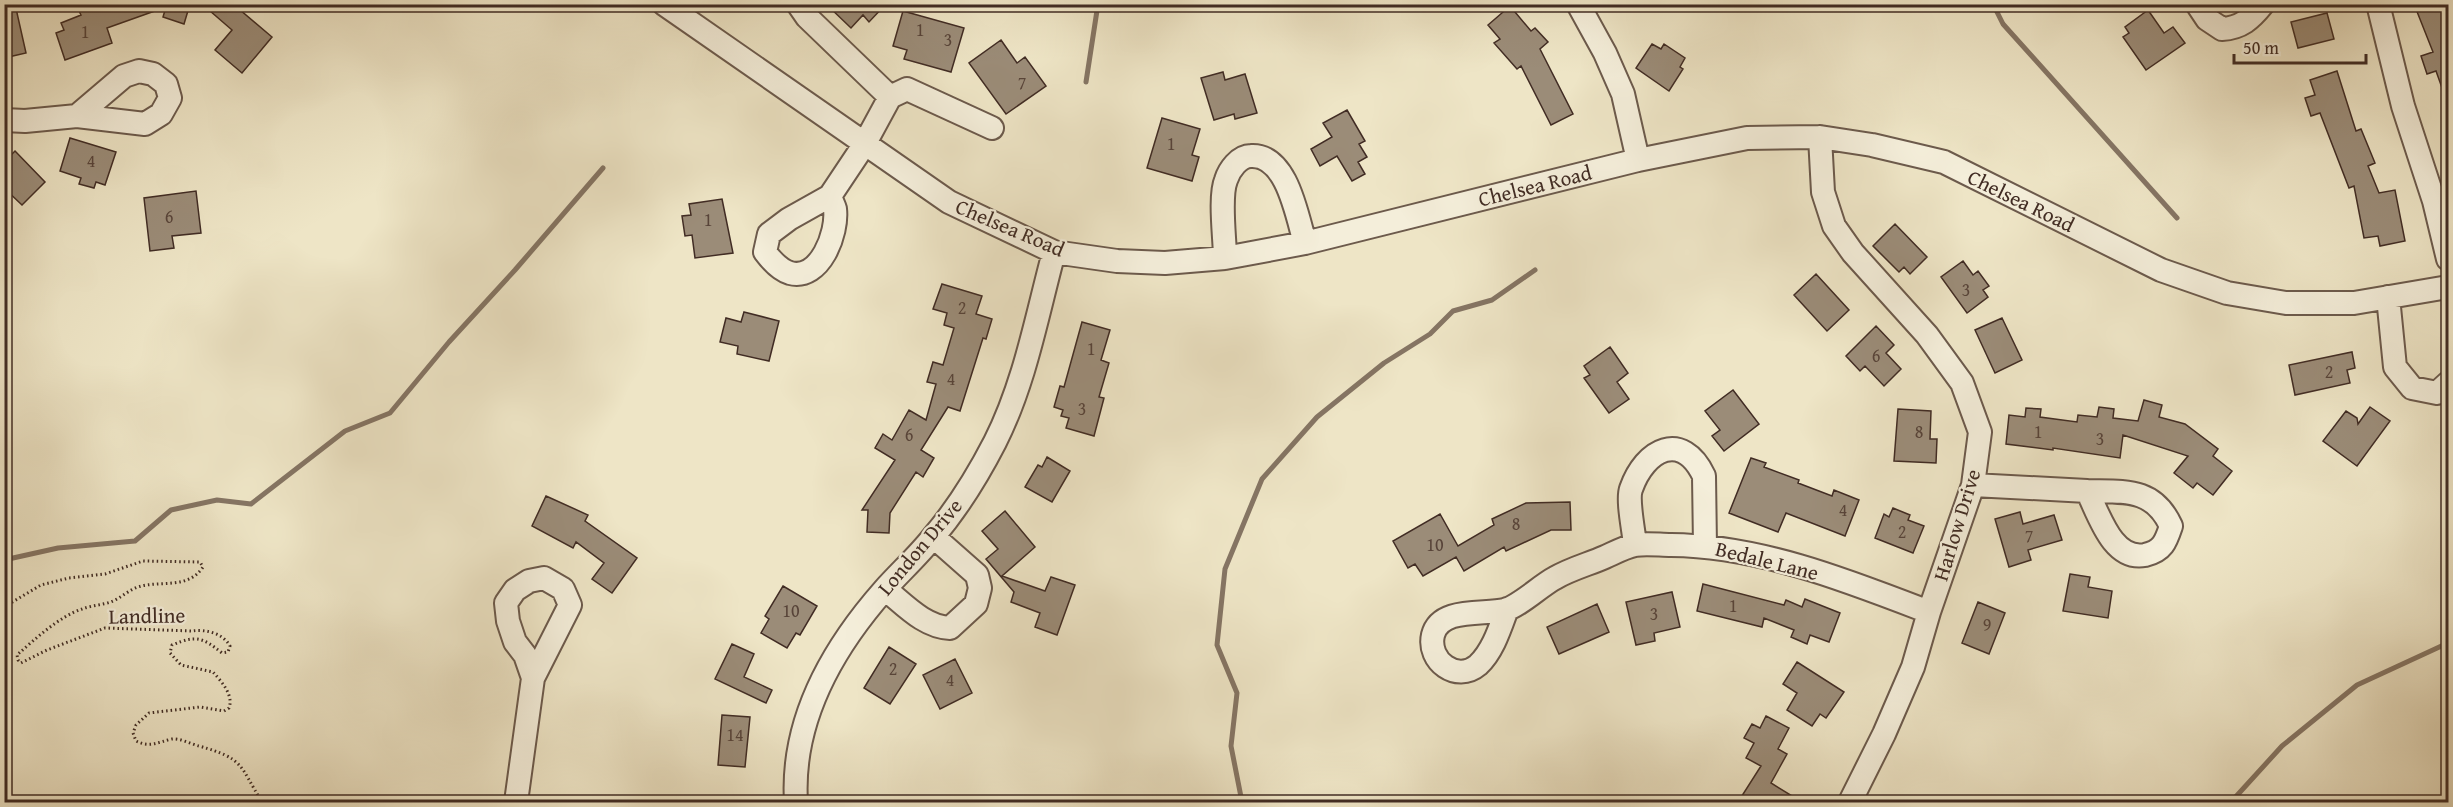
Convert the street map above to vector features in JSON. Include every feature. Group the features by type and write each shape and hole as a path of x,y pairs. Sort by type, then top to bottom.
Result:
{"street":[{"name":"Chelsea Road","path":"664,4 949,202 1054,252 1117,261 1165,263 1225,258 1305,243 1638,160 1747,138 1820,137 1872,145 1944,162 2161,270 2227,293 2286,303 2354,303 2448,287"},
{"path":"798,4 807,17 891,97"},
{"path":"2197,4 2207,19 2222,30 2235,28 2252,18 2263,4"},
{"path":"2378,4 2403,106 2434,201 2448,259"},
{"path":"1583,6 1623,94 1638,160"},
{"path":"830,196 864,145 891,97 907,89 992,128"},
{"path":"4,120 25,121 77,116"},
{"name":"Harlow Drive","path":"1820,137 1822,192 1834,226 1853,253 1927,335 1962,383 1980,432 1973,485 1929,612 1913,668 1884,734 1850,802"},
{"path":"1225,258 1225,182 1232,166 1247,156 1261,156 1273,163 1290,190 1305,243"},
{"name":"London Drive","path":"796,802 802,732 826,669 865,612 934,537 957,505 995,441 1020,380 1054,252"},
{"path":"2388,297 2395,367 2412,388 2437,393 2448,383"},
{"path":"1635,545 1630,491 1644,464 1655,454 1668,448 1690,457 1699,466 1704,476 1705,546"},
{"path":"1973,485 2087,491"},
{"path":"885,589 928,623 938,628 950,628 976,604 980,588 976,575 934,537"},
{"name":"Bedale Lane","path":"1507,609 1556,577 1635,545 1705,546 1766,557 1872,590 1929,612"},
{"path":"516,802 533,678"}],"path":[{"name":"Landline","path":"4,607 41,585 69,578 105,574 143,561 200,562 203,567 199,573 181,582 139,587 112,602 82,609 59,619 17,655 18,660 21,663 26,662 46,650 105,628 204,629 226,639 230,646 228,652 222,652 207,641 196,638 171,645 170,653 181,665 213,672 227,693 231,704 229,708 224,711 188,707 150,713 136,725 133,733 136,741 143,745 175,739 222,753 240,763 262,802"}],"building":[{"path":"4,4 15,4 26,53 4,58"},
{"path":"91,4 190,4 184,24 163,17 166,7 107,28 112,43 65,60 56,33 64,30 61,23 81,15 78,9"},
{"path":"202,4 233,4 272,37 242,73 215,50 232,30"},
{"path":"826,4 886,4 869,22 863,15 851,28"},
{"path":"2414,4 2448,4 2448,99 2446,99 2436,71 2427,74 2421,56 2433,52"},
{"path":"1510,6 1531,31 1535,28 1548,42 1540,49 1573,114 1551,125 1521,66 1517,69 1494,43 1500,39 1488,25"},
{"path":"2148,10 2164,33 2173,27 2185,43 2146,70 2123,37 2129,33 2125,27"},
{"path":"903,11 964,28 951,72 904,59 907,50 893,46"},
{"path":"2327,13 2334,39 2298,48 2291,22"},
{"path":"1001,40 1017,63 1025,57 1046,86 1006,114 969,63"},
{"path":"1652,44 1661,49 1664,44 1685,58 1680,67 1683,69 1669,91 1636,68"},
{"path":"2337,71 2356,131 2361,129 2375,163 2368,166 2379,193 2395,190 2405,241 2380,246 2378,236 2364,238 2354,186 2349,188 2320,113 2311,116 2305,98 2315,95 2310,80"},
{"path":"1223,72 1225,80 1245,74 1257,113 1235,119 1234,114 1214,120 1201,78"},
{"path":"1347,110 1365,141 1359,144 1367,157 1358,162 1365,174 1352,181 1337,156 1320,166 1311,149 1332,137 1323,123"},
{"path":"1162,118 1200,129 1192,155 1199,157 1192,181 1147,168"},
{"path":"70,138 116,152 105,185 96,182 94,188 79,184 81,178 60,171"},
{"path":"15,151 45,182 22,205 4,188 4,162"},
{"path":"196,191 201,233 172,236 174,248 150,251 144,198"},
{"path":"722,199 733,253 695,258 692,235 685,236 682,216 691,215 689,204"},
{"path":"1895,224 1927,257 1910,274 1904,267 1899,272 1873,246"},
{"path":"1963,261 1973,275 1978,271 1989,286 1983,290 1988,297 1967,313 1941,277"},
{"path":"1816,274 1849,310 1827,331 1794,295"},
{"path":"942,284 982,296 976,314 992,319 986,339 983,338 960,411 948,407 921,450 934,458 923,477 916,472 890,513 889,533 867,532 868,510 862,510 895,460 875,448 883,434 892,440 909,410 926,420 936,384 927,382 933,362 943,365 954,328 944,325 947,313 933,309"},
{"path":"744,312 779,321 769,361 737,354 738,346 720,342 726,318 741,322"},
{"path":"2002,318 2022,360 1995,373 1975,330"},
{"path":"1082,322 1110,330 1101,360 1109,363 1099,397 1104,398 1094,436 1066,428 1069,418 1061,416 1063,410 1054,407 1060,386 1064,387"},
{"path":"1876,326 1894,345 1886,353 1901,369 1884,386 1865,366 1860,371 1846,356"},
{"path":"1610,347 1628,373 1617,382 1629,399 1609,413 1584,378 1590,375 1584,366"},
{"path":"2352,352 2355,368 2347,370 2350,383 2295,395 2289,365"},
{"path":"1733,390 1759,424 1724,451 1712,436 1720,430 1705,411"},
{"path":"2144,400 2162,405 2159,417 2185,424 2218,449 2213,456 2232,471 2213,495 2197,483 2193,488 2174,473 2188,456 2123,435 2120,458 2006,444 2009,415 2025,417 2026,408 2041,409 2040,417 2077,422 2078,415 2097,417 2099,407 2114,409 2113,418 2138,421"},
{"path":"2370,407 2390,421 2357,466 2323,441 2346,411 2357,418 2358,424"},
{"path":"1898,409 1931,411 1930,439 1937,439 1936,463 1894,461"},
{"path":"1047,457 1070,471 1052,502 1025,487 1038,465 1042,467"},
{"path":"1751,458 1766,463 1764,467 1799,480 1798,483 1832,496 1834,490 1859,500 1845,536 1786,513 1778,532 1729,513"},
{"path":"546,496 588,515 585,521 637,558 612,593 592,579 604,563 576,542 573,548 532,526"},
{"path":"1570,502 1571,530 1551,530 1506,551 1504,547 1464,571 1456,557 1423,576 1415,564 1408,568 1393,541 1440,514 1458,546 1494,525 1492,519 1526,503"},
{"path":"1893,508 1910,515 1908,520 1924,526 1913,553 1875,538 1884,514 1889,517"},
{"path":"1005,511 1035,547 1002,576 1045,591 1051,577 1075,585 1057,635 1035,627 1040,613 1011,602 1014,592 986,559 998,549 982,531"},
{"path":"2020,512 2023,524 2054,515 2062,540 2028,550 2031,560 2009,567 1995,519"},
{"path":"2070,574 2090,577 2088,587 2112,591 2108,618 2063,611"},
{"path":"1703,584 1784,605 1786,600 1802,607 1805,599 1840,613 1829,642 1810,635 1807,644 1791,637 1794,630 1764,618 1762,627 1697,611"},
{"path":"783,586 817,606 800,635 796,633 787,648 761,633 769,619 765,616"},
{"path":"1672,592 1680,627 1654,633 1655,641 1636,645 1626,602"},
{"path":"1978,602 2005,613 1989,654 1962,643"},
{"path":"1597,604 1609,632 1559,654 1547,627"},
{"path":"732,644 754,654 744,677 772,690 766,703 715,679"},
{"path":"889,647 916,664 890,704 864,688"},
{"path":"955,659 972,693 940,709 923,675"},
{"path":"1797,662 1844,692 1826,718 1820,714 1812,726 1787,710 1797,693 1783,684"},
{"path":"722,715 750,717 745,767 718,765"},
{"path":"1766,716 1789,728 1778,749 1787,754 1771,783 1802,802 1738,802 1761,766 1746,758 1754,743 1744,738 1752,724 1760,728"}],"waterway":[{"path":"1086,82 1098,4"},
{"path":"1993,4 2003,24 2177,218"},
{"path":"4,560 58,548 135,541 171,510 217,500 251,504 345,431 390,413 449,342 603,168"},
{"path":"1242,802 1231,746 1237,693 1217,645 1225,569 1262,479 1317,417 1384,363 1430,334 1453,311 1492,300 1535,270"},
{"path":"2231,802 2282,746 2357,685 2448,643"}]}
